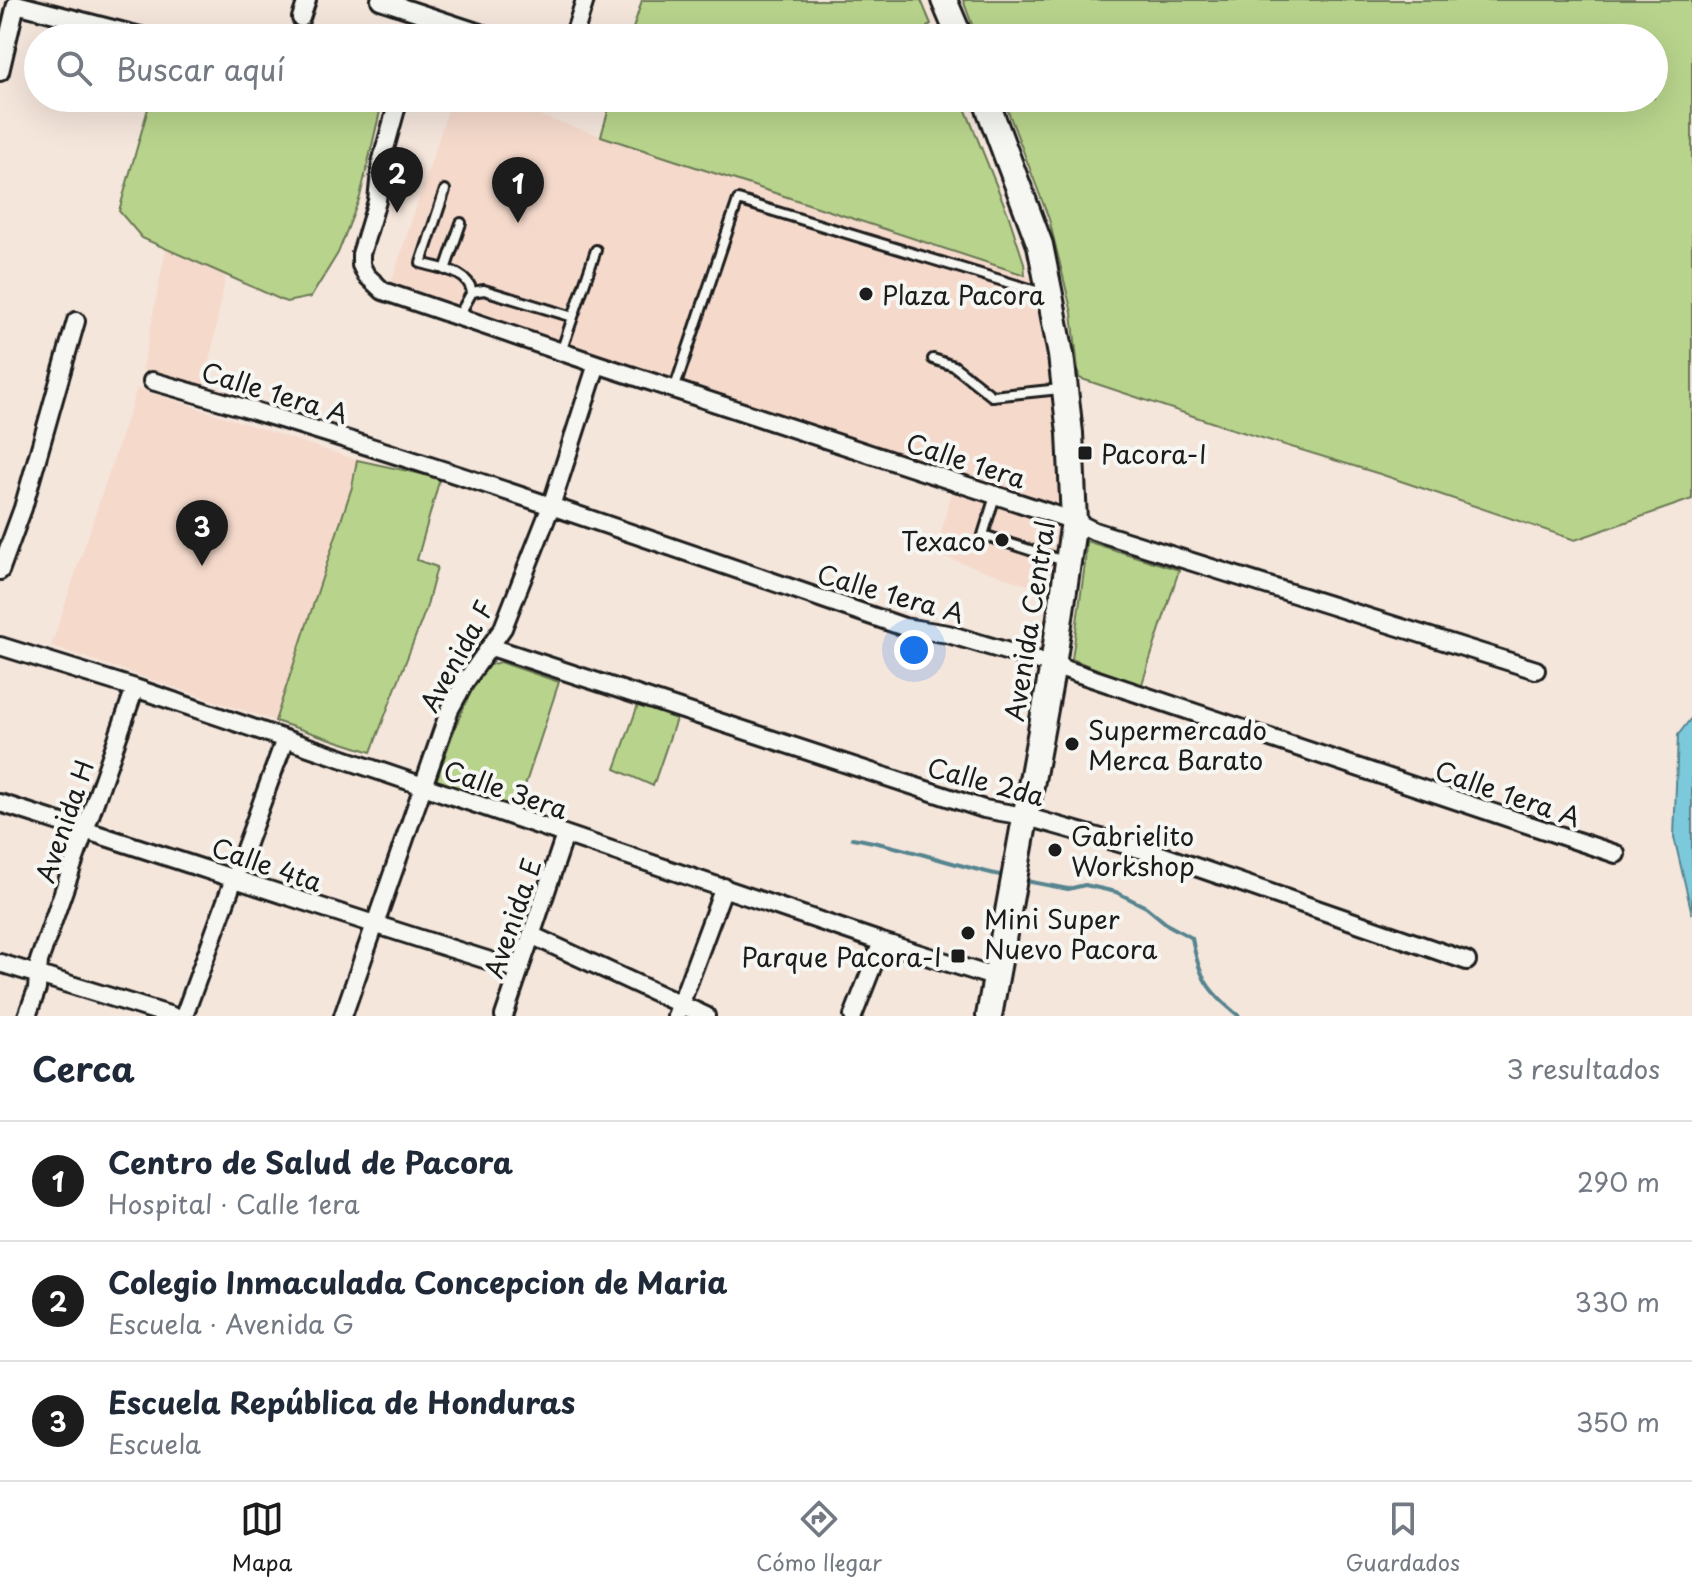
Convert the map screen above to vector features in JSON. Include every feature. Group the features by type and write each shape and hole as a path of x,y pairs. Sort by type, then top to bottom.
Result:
{"street":[{"path":"301,18 307,0"},
{"path":"380,0 453,24"},
{"path":"577,24 585,0"},
{"path":"944,0 954,24"},
{"path":"0,72 16,4 94,24"},
{"name":"Calle 1era","path":"395,112 381,163 377,201 361,254 361,265 366,275 383,291 1074,521 1094,531 1536,670"},
{"name":"Avenida Central","path":"989,1016 1053,665 1074,521 1065,389 1040,245 990,112"},
{"path":"0,571 23,508 76,321"},
{"name":"Avenida F","path":"343,1016 450,709 478,661 503,628 551,506 597,364"},
{"name":"Calle 1era A","path":"152,381 283,418 904,627 948,634 1053,665 1616,854"},
{"name":"Calle 3era","path":"0,646 135,688 882,942 997,978"},
{"name":"Calle 2da","path":"491,647 969,805 1024,816 1161,855 1467,961"},
{"name":"Avenida H","path":"27,1016 37,989 39,961 135,688"},
{"path":"184,1016 285,739"},
{"name":"Calle 4ta","path":"0,803 519,970"},
{"name":"Avenida E","path":"504,1016 565,835"},
{"path":"678,1011 724,887"},
{"path":"531,935 678,1011 706,1016"},
{"path":"853,1016 882,942"},
{"path":"0,963 172,1016"}],"lane":[{"path":"445,190 421,263 465,276 471,283 472,292 458,317"},
{"path":"674,390 738,200 1050,295"},
{"path":"445,270 461,223"},
{"path":"561,352 596,250"},
{"path":"472,292 484,290 573,317"},
{"path":"933,359 954,366 992,396 1065,389"},
{"path":"995,495 983,535 1070,563"}],"shaded area":[{"path":"447,112 528,112 1038,279 1061,405 1062,506 582,352 390,286"},
{"path":"166,248 226,275 205,387 142,370"},
{"path":"137,388 357,460 352,487 275,721 51,646"},
{"name":"Texaco","path":"953,487 1066,526 1060,596 935,554"}],"green space":[{"path":"642,0 921,0 931,24 634,24"},
{"path":"963,0 1692,0 1692,499 1575,540 1079,378 1072,313 1049,219 1008,112 1668,112 1668,24 972,24"},
{"path":"147,112 380,112 360,197 338,253 311,297 286,302 142,238 119,211"},
{"path":"608,112 967,112 1008,214 1025,275 601,136"},
{"path":"357,460 440,478 417,560 437,567 426,609 371,752 275,721 352,487"},
{"path":"1086,541 1179,570 1141,687 1072,659"},
{"path":"500,662 559,682 517,810 436,782 470,694 486,666"},
{"path":"638,705 676,719 653,786 615,769"}],"water":[{"path":"1692,717 1692,914 1674,837 1678,735"}],"waterway":[{"path":"852,838 1005,876"},
{"path":"1021,880 1068,889 1085,885 1116,892 1146,907 1168,925 1192,938 1206,982 1219,999 1239,1016"}],"place":[{"name":"Colegio Inmaculada Concepcion de Maria","path":"397,213"},
{"name":"Centro de Salud de Pacora","path":"518,223"},
{"name":"Plaza Pacora","path":"866,294"},
{"name":"Pacora-I","path":"1085,453"},
{"name":"Texaco","path":"1002,540"},
{"name":"Escuela República de Honduras","path":"202,566"},
{"name":"Supermercado Merca Barato","path":"1072,744"},
{"name":"Gabrielito Workshop","path":"1055,850"},
{"name":"Mini Super Nuevo Pacora","path":"968,933"},
{"name":"Parque Pacora-I","path":"958,956"}]}
